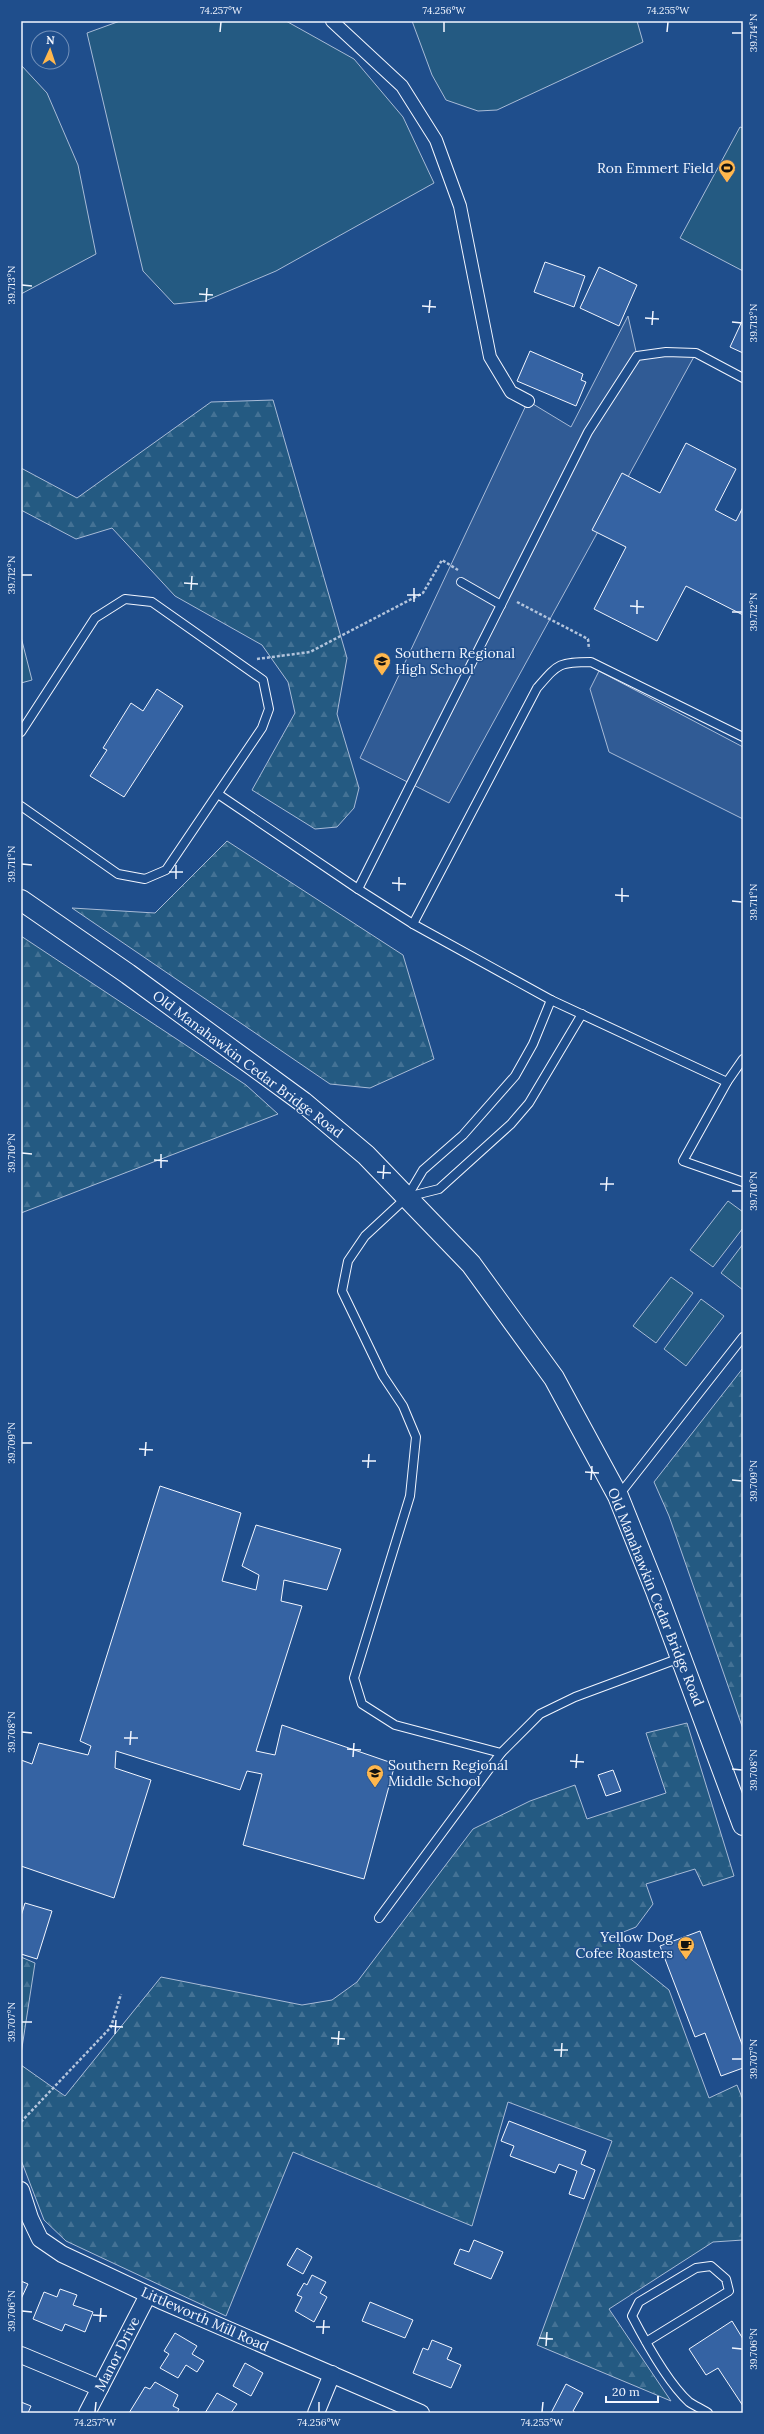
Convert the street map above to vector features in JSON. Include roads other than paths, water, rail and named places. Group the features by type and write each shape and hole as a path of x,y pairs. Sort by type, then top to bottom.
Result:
{"street":[{"path":"332,21 402,86 436,140 460,206 490,357 511,392 528,400"},
{"name":"Old Manahawkin Cedar Bridge Road","path":"21,900 128,974 303,1102 366,1155 471,1264 554,1378 618,1496 743,1825"},
{"name":"Littleworth Mill Road","path":"21,2190 30,2218 40,2239 62,2254 148,2294 421,2413"},
{"name":"Manor Drive","path":"87,2413 148,2294"},
{"path":"21,2355 100,2388"},
{"path":"316,2413 332,2374"}],"lane":[{"path":"358,889 579,451 637,356 666,352 696,354 743,378"},
{"path":"461,582 501,605"},
{"path":"21,732 95,618 125,599 152,602 262,680 269,709 262,728 166,870 145,879 118,874 21,806"},
{"path":"413,924 537,688 557,666 574,662 591,662 743,737"},
{"path":"218,794 358,889 413,924 551,1000 727,1082"},
{"path":"501,1753 395,1725 362,1704 354,1678 410,1496 416,1437 403,1406 384,1376 342,1291 348,1261 365,1236 407,1197 423,1170 462,1134 515,1076 533,1044 551,1000"},
{"path":"407,1197 439,1189 511,1124 529,1103 582,1014"},
{"path":"743,1059 727,1082 683,1160 743,1182"},
{"path":"618,1496 743,1337"},
{"path":"379,1918 501,1753 540,1714 575,1697 680,1658"},
{"path":"646,2342 729,2291 726,2279 712,2266 696,2268 639,2302 632,2316 646,2342 681,2392 690,2402 708,2413"}],"place":[{"name":"Ron Emmert Field","path":"727,183"},
{"name":"Southern Regional High School","path":"382,676"},
{"name":"Southern Regional Middle School","path":"375,1788"},
{"name":"Yellow Dog Cofee Roasters","path":"686,1960"}]}
